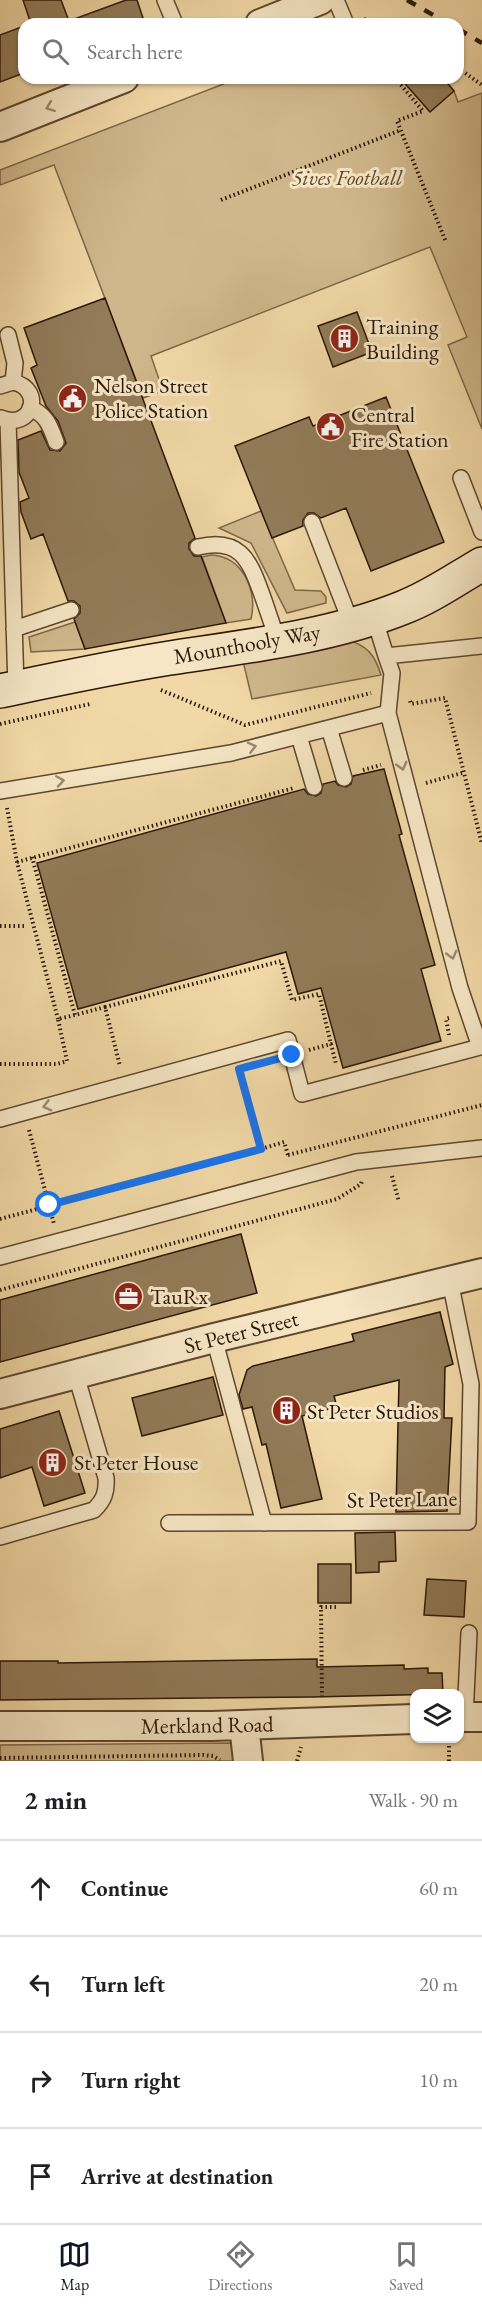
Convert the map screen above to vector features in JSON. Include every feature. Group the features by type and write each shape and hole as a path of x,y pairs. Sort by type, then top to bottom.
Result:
{"main road":[{"name":"Mounthooly Way","path":"8,689 114,667 278,641 363,620 403,607 482,564"}],"street":[{"path":"275,18 320,0"},
{"path":"0,127 109,84"},
{"name":"St Peter Street","path":"0,1394 214,1338 482,1273"},
{"name":"Merkland Road","path":"0,1726 244,1725 410,1719"},
{"path":"234,1761 244,1725"}],"lane":[{"path":"165,0 172,18"},
{"path":"336,0 344,18"},
{"path":"8,335 15,363 6,384 24,386 31,396 30,408 23,418 17,421 4,419 14,628 8,689"},
{"path":"30,408 47,418 56,442"},
{"path":"460,478 482,532"},
{"path":"0,1119 288,1040 302,1094 423,1053 480,1047 460,988 388,713 392,673 386,656 363,620 312,522"},
{"path":"198,547 212,544 224,545 243,555 252,568 278,641"},
{"path":"14,628 71,610"},
{"path":"386,656 482,646"},
{"path":"1,790 231,753 388,713"},
{"path":"329,728 343,777"},
{"path":"299,736 313,785"},
{"path":"0,1257 356,1162 482,1148"},
{"name":"St Peter Lane","path":"169,1523 468,1522 471,1384 450,1281"},
{"path":"214,1338 264,1523"},
{"path":"0,1537 94,1510 103,1501 107,1489 106,1478 76,1375"},
{"path":"464,1722 469,1633"}],"path":[{"path":"464,72 482,85"},
{"path":"400,84 423,111 398,121 446,242"},
{"path":"221,200 401,130"},
{"path":"343,777 385,764"},
{"path":"17,862 313,785"},
{"path":"0,1064 57,1065 67,1061 1,790"},
{"path":"53,852 54,858"},
{"path":"32,857 75,1015"},
{"path":"0,926 26,926"},
{"path":"58,1019 281,961 291,1000 319,994 339,1075"},
{"path":"137,993 138,998"},
{"path":"105,1007 124,1084"},
{"path":"423,1053 444,1047 443,1038 450,1036 446,1019 452,1017 450,1009"},
{"path":"292,1055 331,1044"},
{"path":"0,1219 261,1149 239,1069"},
{"path":"288,1155 482,1105"},
{"path":"28,1127 67,1272"},
{"path":"382,1173 401,1172"},
{"path":"0,1290 337,1199 361,1184 364,1173"},
{"path":"392,1173 399,1202"},
{"path":"322,1722 321,1607 339,1607"},
{"path":"449,1761 456,1743"},
{"path":"0,1758 203,1755 234,1761"}],"green space":[{"name":"5ives Football","path":"223,84 448,84 454,91 458,102 482,93 482,429 448,345 467,337 430,247 151,356 163,391 143,398 54,165 0,185 0,170"},
{"path":"261,511 295,590 321,591 326,597 326,603 287,613 251,543 219,528"},
{"path":"211,555 232,562 246,577 252,598 251,619 226,623 202,557"},
{"path":"75,622 85,649 31,652 29,637"},
{"path":"347,640 360,645 369,652 381,675 252,699 243,661"},
{"path":"234,1743 236,1761 0,1761 0,1745"}],"building":[{"path":"23,0 61,0 68,18 29,18"},
{"path":"126,0 137,0 143,18 77,18"},
{"path":"18,28 18,75 0,82 0,35"},
{"path":"405,84 448,84 454,91 430,112"},
{"path":"105,298 195,538 189,543 189,549 194,556 201,556 226,623 85,649 74,619 80,613 80,606 74,601 68,601 43,534 31,539 21,512 20,502 29,498 19,472 18,440 41,431 50,450 60,451 66,443 58,421 46,406 31,368 37,365 24,328"},
{"name":"Training Building","path":"357,312 372,352 333,367 318,326"},
{"path":"386,397 444,542 371,571 346,508 321,518 314,513 308,513 303,520 303,526 272,538 235,446 309,417 313,426"},
{"path":"384,769 402,834 399,835 435,965 421,969 441,1041 343,1068 321,988 298,994 286,952 78,1009 37,863 304,789 308,794 316,796 321,793 323,784 335,781 338,785 346,787 351,784 353,776"},
{"name":"TauRx","path":"241,1234 257,1293 0,1362 0,1300"},
{"name":"St Peter Studios","path":"440,1312 453,1364 445,1367 444,1418 452,1418 447,1511 396,1512 399,1380 334,1396 337,1407 302,1416 322,1499 281,1508 266,1444 262,1445 252,1407 243,1409 239,1395 247,1370 253,1366 354,1341 352,1334"},
{"path":"213,1377 223,1415 142,1436 132,1398"},
{"name":"St Peter House","path":"59,1411 85,1493 44,1506 32,1467 0,1478 0,1429"},
{"path":"395,1532 396,1561 379,1562 379,1572 356,1573 355,1533"},
{"path":"318,1564 351,1564 351,1603 318,1603"},
{"path":"427,1579 466,1581 464,1617 424,1615"},
{"path":"317,1659 317,1667 404,1665 404,1669 428,1668 428,1673 442,1673 443,1689 410,1689 410,1695 0,1700 0,1661 58,1661 58,1663"}],"railway":[{"path":"407,0 438,18"},
{"path":"464,32 482,43"}],"place":[{"name":"Training Building","path":"345,339"},
{"name":"Nelson Street Police Station","path":"73,398"},
{"name":"Central Fire Station","path":"330,427"},
{"name":"TauRx","path":"129,1296"},
{"name":"St Peter Studios","path":"286,1411"},
{"name":"St Peter House","path":"53,1462"}],"route":[{"path":"49,1205 261,1149 239,1069 292,1055"}]}
